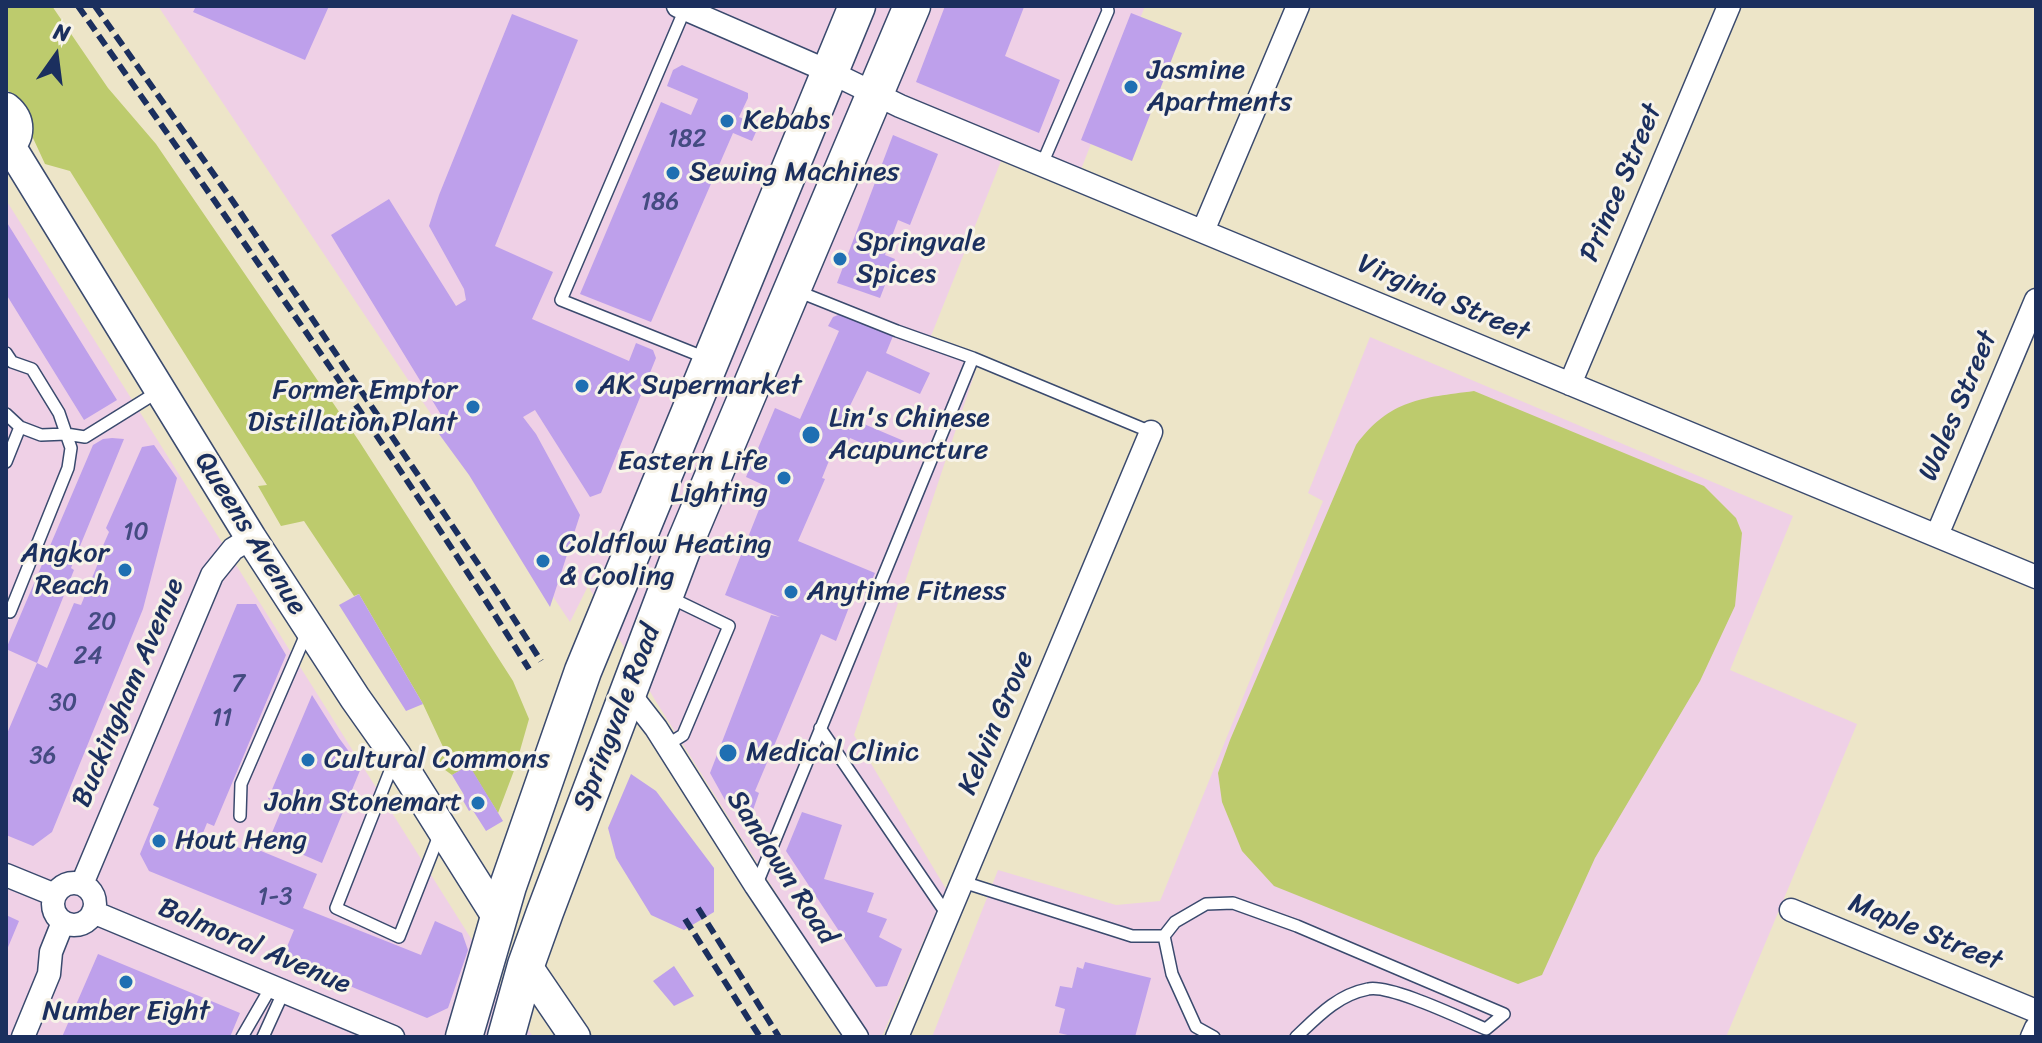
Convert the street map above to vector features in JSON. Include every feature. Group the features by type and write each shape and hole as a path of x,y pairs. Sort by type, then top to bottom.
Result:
{"highway":[{"name":"Springvale Road","path":"464,1037 498,918 583,671 857,6"},
{"name":"Springvale Road","path":"506,1037 526,965 665,595 912,6"},
{"path":"498,918 526,965"}],"main road":[{"path":"6,108 15,117 17,125 17,133 8,148"},
{"name":"Queens Avenue","path":"8,148 251,538 396,756 498,918"},
{"path":"526,965 575,1037"}],"street":[{"path":"1203,231 1298,6"},
{"name":"Prince Street","path":"1570,384 1729,6"},
{"name":"Virginia Street","path":"681,8 876,95 2036,577"},
{"name":"Wales Street","path":"1937,535 2036,300"},
{"name":"Kelvin Grove","path":"897,1037 1151,432"},
{"name":"Buckingham Avenue","path":"82,884 212,575 233,549 251,538"},
{"name":"Sandown Road","path":"628,692 667,745 857,1037"},
{"path":"6,875 55,895"},
{"path":"69,883 82,884 94,899 93,912 84,922 63,922 53,907 55,895 69,883"},
{"name":"Maple Street","path":"1791,910 2036,1011"},
{"name":"Balmoral Avenue","path":"93,912 393,1037"},
{"path":"23,1037 49,974 51,952 63,922"},
{"path":"2032,1037 2036,1028"}],"lane":[{"path":"1042,164 1108,11 1107,6"},
{"path":"681,8 561,300 712,360"},
{"path":"793,290 973,358 1151,432"},
{"path":"6,353 12,362 32,369 59,413 71,448 68,468 7,615"},
{"path":"756,886 973,358"},
{"path":"6,414 20,427 41,435 85,437 159,391"},
{"path":"6,462 20,427"},
{"path":"665,595 729,626 683,735 667,745"},
{"path":"240,816 241,784 309,627"},
{"path":"820,728 948,917"},
{"path":"396,756 336,908 399,937 442,828"},
{"path":"963,882 1132,936 1164,936"},
{"path":"1164,936 1175,922 1206,904 1233,903 1297,926 1504,1014 1486,1029 1395,992 1371,988 1331,1004 1296,1037"},
{"path":"1164,936 1172,974 1196,1027 1214,1037"},
{"path":"242,1037 277,990"},
{"path":"263,1037 277,990"}],"shaded area":[{"path":"158,6 1145,6 1080,172 1007,146 929,341 978,363 854,735 946,889 883,1034 872,1037 864,1033 655,700 588,586 570,622"},
{"path":"6,200 136,406 533,1037 6,1037"},
{"path":"1370,337 1793,516 1730,670 1857,724 1726,1037 932,1037 998,870 1116,905 1160,901 1323,501 1308,493"}],"green space":[{"path":"6,6 52,6 108,88 156,144 359,441 513,681 529,719 498,813 469,766 452,775 430,759 444,749 423,704 359,594 354,596 304,521 281,526 258,486 267,485 70,171 45,164 25,110 6,88"},
{"path":"1474,391 1704,486 1736,518 1742,533 1735,606 1700,681 1595,858 1542,975 1518,984 1274,886 1242,851 1222,802 1218,773 1356,445 1381,418 1408,403"}],"building":[{"path":"196,6 329,6 305,60 193,12"},
{"path":"945,6 1024,7 1005,56 1060,80 1039,133 916,82"},
{"name":"Jasmine Apartments","path":"1131,13 1182,33 1132,161 1081,140"},
{"path":"512,14 578,40 495,246 553,272 532,319 629,361 636,343 653,350 656,358 601,493 590,497 535,410 523,417 536,434 580,515 550,607 469,475 439,434 443,418 331,235 389,199 456,306 466,300 464,289 429,226"},
{"path":"682,65 748,93 739,117 759,125 752,141 733,133 651,322 580,294 661,102 691,115 698,99 667,86 673,70"},
{"path":"893,135 938,154 910,225 898,220 885,255 895,259 880,298 837,283"},
{"path":"6,221 117,400 84,420 6,294"},
{"path":"843,313 893,336 886,353 930,373 920,394 867,371 845,416 904,441 897,458 850,438 843,455 833,451 822,478 825,479 798,541 875,573 866,593 856,589 836,641 821,634 755,791 759,793 753,810 725,800 710,773 771,615 780,617 725,595 768,487 746,477 775,408 800,419 839,331 828,326 833,317"},
{"path":"112,438 124,439 71,568 74,570 37,663 6,649 93,445"},
{"path":"154,445 177,478 143,609 52,832 33,846 6,835 6,736 37,663 47,668 74,603 81,605 104,548 109,532 106,528 142,447"},
{"path":"359,594 423,704 406,711 339,605"},
{"path":"237,604 256,604 286,655 214,826 207,823 203,833 247,851 249,846 317,874 303,908 421,955 435,921 462,933 468,950 448,1008 427,1018 287,960 284,954 294,930 149,871 140,854 159,808 153,805"},
{"path":"312,695 361,768 322,863 269,840 283,806 268,799"},
{"name":"John Stonemart","path":"469,765 503,821 486,831 472,809 469,811 452,775"},
{"path":"631,774 656,791 714,868 714,912 684,930 651,915 616,858 608,828"},
{"path":"802,812 842,825 824,879 874,893 867,912 887,919 879,937 902,949 887,986 876,987 786,851"},
{"path":"6,915 19,921 6,952"},
{"name":"Number Eight","path":"98,954 240,1013 230,1037 62,1037"},
{"path":"1085,962 1151,978 1135,1037 1076,1037 1059,1033 1065,1009 1055,1006 1060,986 1072,988 1077,967 1083,969"},
{"path":"674,966 694,996 674,1006 653,981"}],"railway":[{"path":"78,6 364,417 529,669"},
{"path":"95,6 232,200 541,661"},
{"path":"698,908 779,1037"},
{"path":"685,919 760,1037"}],"place":[{"name":"Jasmine Apartments","path":"1131,87"},
{"name":"Kebabs","path":"727,121"},
{"name":"Sewing Machines","path":"673,173"},
{"name":"Springvale Spices","path":"840,259"},
{"name":"AK Supermarket","path":"582,386"},
{"name":"Former Emptor Distillation Plant","path":"473,407"},
{"name":"Lin's Chinese Acupuncture","path":"811,435"},
{"name":"Eastern Life Lighting","path":"784,478"},
{"name":"Coldflow Heating & Cooling","path":"543,561"},
{"name":"Angkor Reach","path":"125,570"},
{"name":"Anytime Fitness","path":"791,592"},
{"name":"Medical Clinic","path":"728,753"},
{"name":"Cultural Commons","path":"308,760"},
{"name":"John Stonemart","path":"478,803"},
{"name":"Hout Heng","path":"159,841"},
{"name":"Number Eight","path":"126,982"}]}
